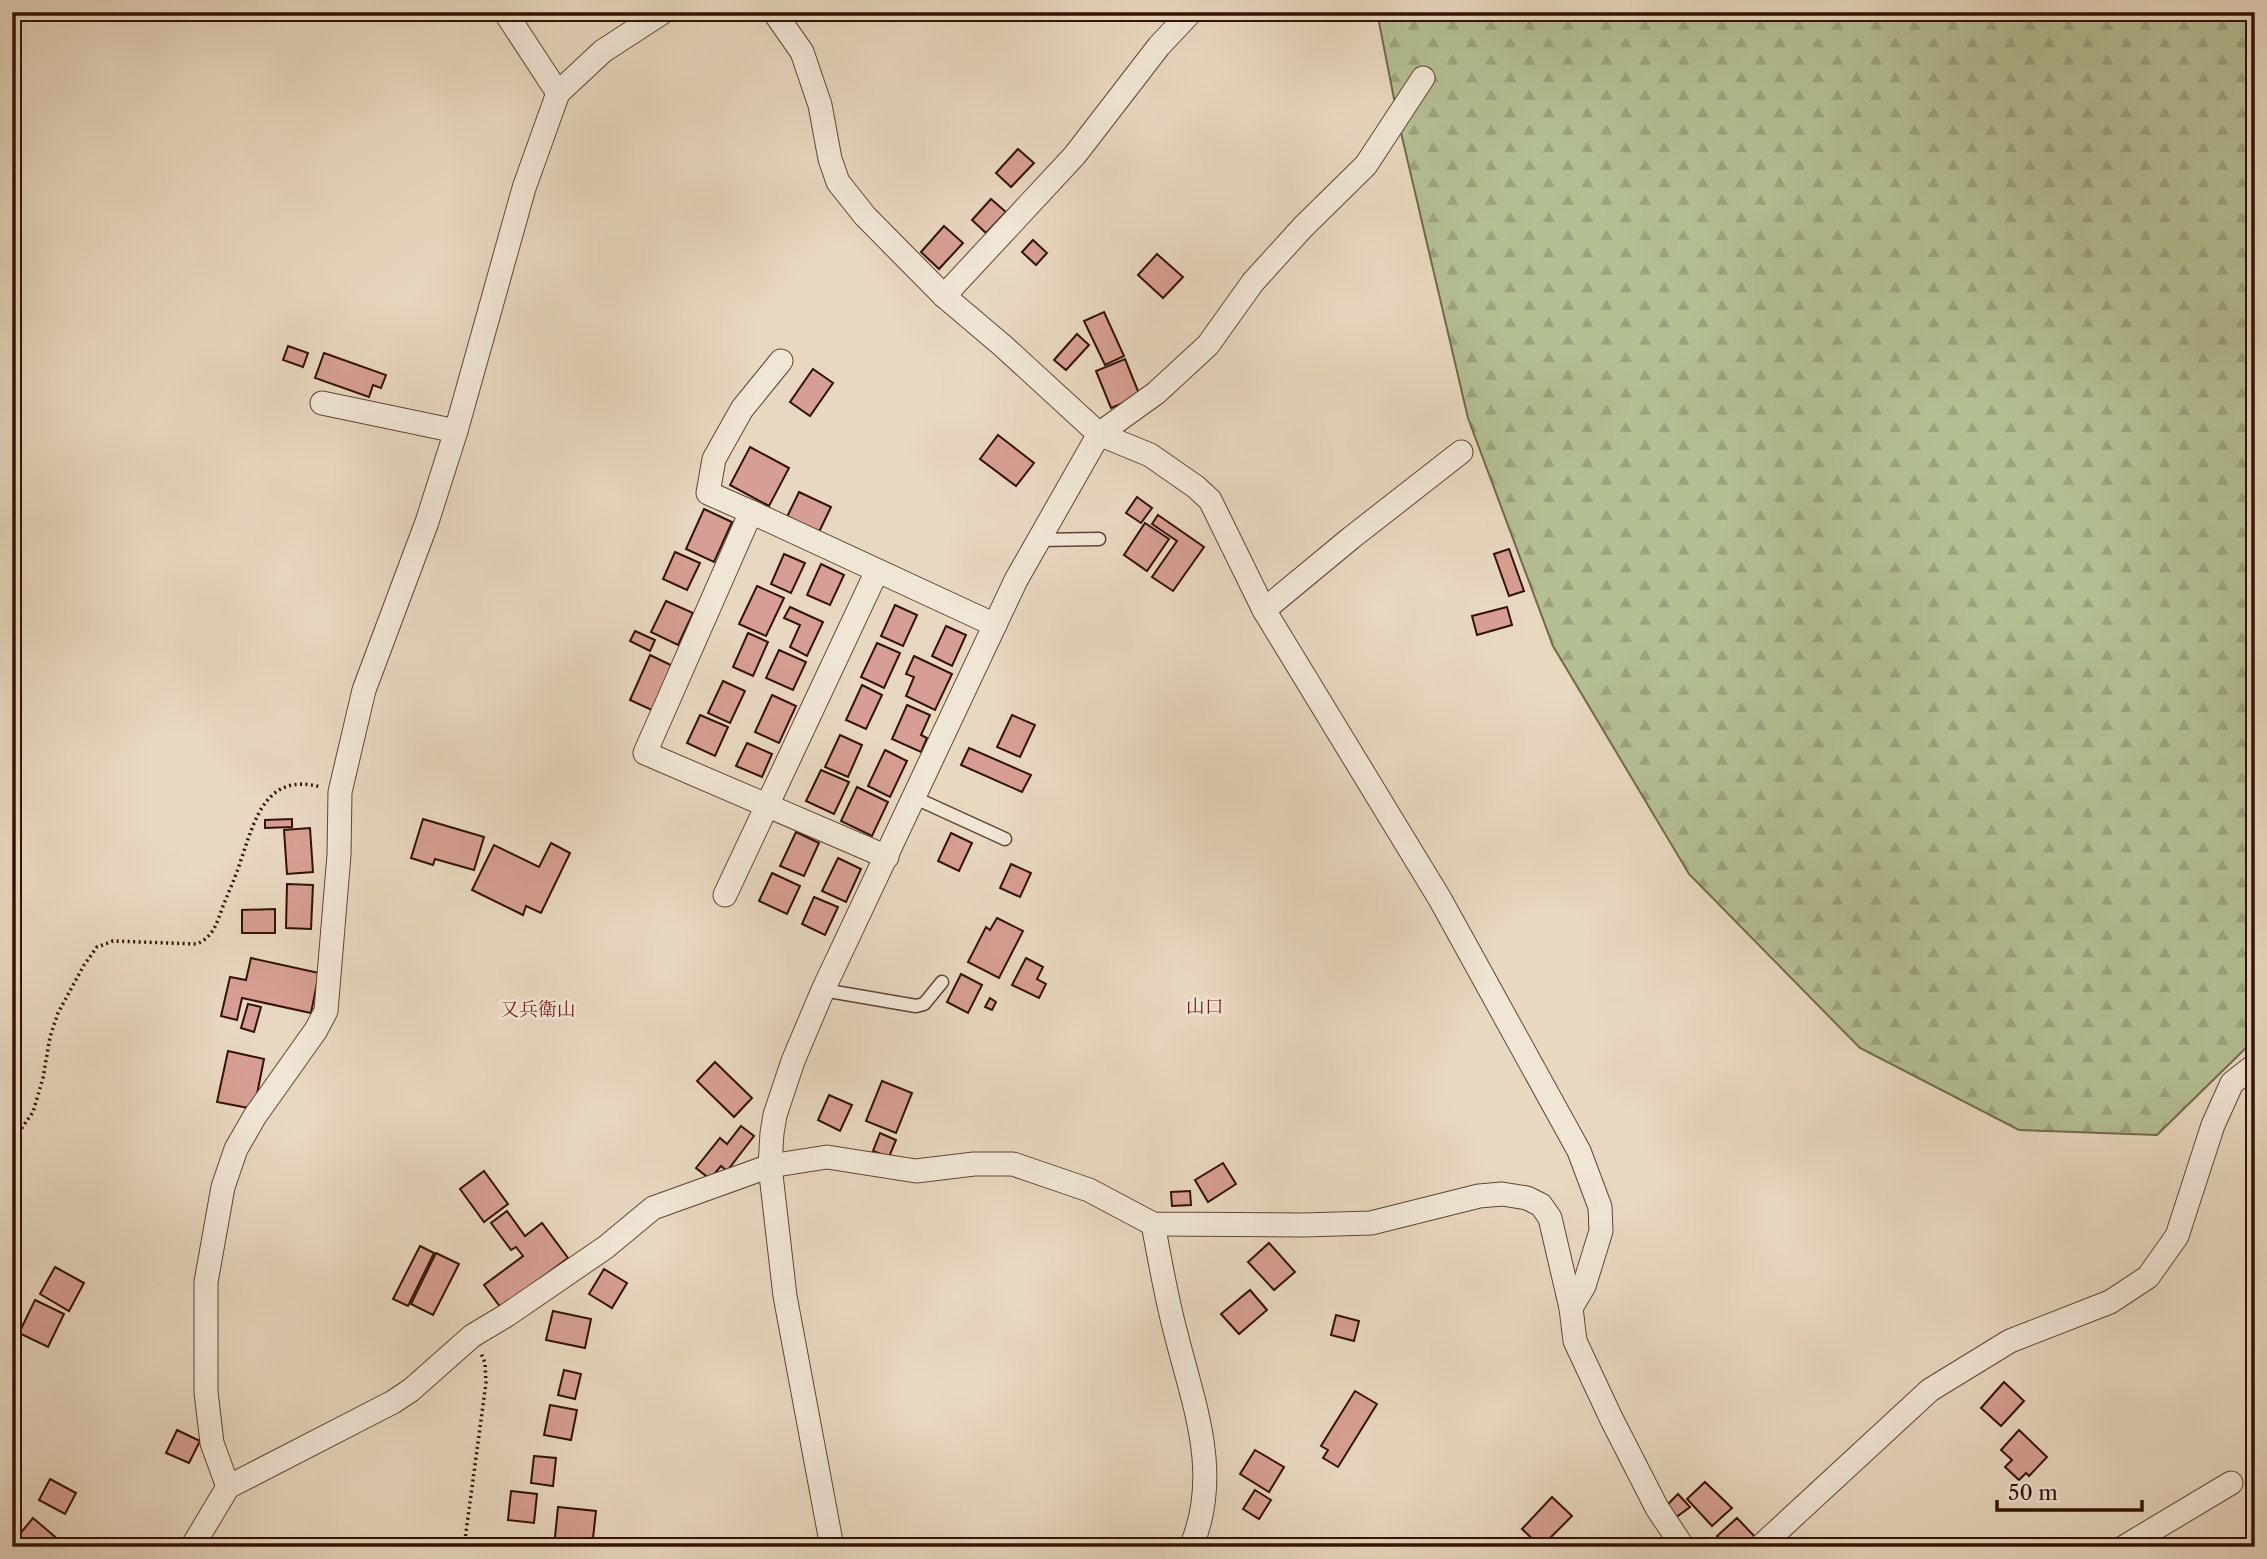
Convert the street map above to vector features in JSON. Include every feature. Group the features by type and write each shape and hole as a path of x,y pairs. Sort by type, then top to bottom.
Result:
{"street":[{"path":"505,12 558,93"},
{"path":"774,12 802,52 820,104 830,159 838,182 865,216 944,296 1099,434 1150,456 1196,487 1210,500 1265,610 1440,899 1579,1151 1600,1207 1601,1231 1584,1286 1571,1308"},
{"path":"944,296 1075,155 1159,46 1191,12"},
{"path":"228,1487 212,1443 206,1392 206,1282 223,1187 236,1149 255,1116 316,1030 326,1011 339,855 340,792 364,690 427,522 456,431 524,188 558,93 603,51 657,14"},
{"path":"832,1547 785,1296 770,1166 772,1133 781,1092 823,989 995,625 1037,540 1099,434 1156,393 1208,345 1253,282 1303,227 1366,165 1423,78"},
{"path":"781,361 742,410 714,460 708,493 995,625"},
{"path":"322,403 456,431"},
{"path":"1265,610 1351,538 1461,453"},
{"path":"751,512 645,753 887,857"},
{"path":"725,895 877,571"},
{"path":"1760,1547 1930,1390 2011,1341 2110,1302 2148,1277 2177,1236 2213,1125 2232,1083 2255,1065"},
{"path":"192,1547 228,1487 393,1402 411,1390 472,1336 606,1247 653,1208 770,1166 827,1157 916,1171 974,1164 1013,1164 1090,1190 1153,1224 1371,1223 1479,1196 1527,1198 1541,1205 1550,1218 1571,1308 1575,1342 1657,1508 1683,1547"},
{"path":"1153,1224 1170,1311 1203,1437 1207,1488 1198,1532 1191,1547"},
{"path":"2124,1547 2231,1483"}],"lane":[{"path":"1037,540 1098,539"},
{"path":"913,797 1006,839"},
{"path":"823,989 916,1006 924,1004 942,982"}],"path":[{"path":"12,1142 33,1112 58,1013 97,947 113,941 195,944 205,941 218,920 254,822 264,803 275,791 295,784 313,784 340,792"},
{"path":"464,1547 486,1383 485,1363 472,1336"}],"green space":[{"path":"1377,12 2255,12 2255,1035 2249,1045 2157,1135 2019,1130 1860,1048 1689,874 1553,646 1468,418 1399,124"}],"building":[{"path":"1018,149 1034,163 1011,187 996,173"},
{"path":"991,199 1006,212 986,233 972,220"},
{"path":"944,226 963,243 939,269 921,252"},
{"path":"1033,240 1047,253 1036,265 1022,252"},
{"path":"1157,254 1183,277 1163,298 1138,275"},
{"path":"1104,312 1124,356 1105,365 1084,321"},
{"path":"1077,334 1089,345 1066,370 1054,360"},
{"path":"288,346 308,353 303,367 283,360"},
{"path":"324,353 386,375 381,388 373,385 369,397 315,378"},
{"path":"1125,359 1140,396 1111,408 1096,371"},
{"path":"813,369 833,383 810,416 790,402"},
{"path":"998,435 1034,463 1016,486 980,459"},
{"path":"750,447 789,468 769,506 730,485"},
{"path":"799,492 831,507 819,532 787,517"},
{"path":"1137,497 1152,508 1141,523 1126,513"},
{"path":"704,509 732,522 714,562 686,549"},
{"path":"1158,515 1204,547 1173,591 1152,577 1177,541 1152,524"},
{"path":"1145,523 1169,539 1147,571 1124,555"},
{"path":"1509,549 1524,591 1509,596 1494,554"},
{"path":"675,552 700,563 687,590 663,579"},
{"path":"784,554 805,563 791,593 771,584"},
{"path":"821,564 844,575 830,605 807,595"},
{"path":"757,586 784,598 766,636 739,624"},
{"path":"666,601 693,613 678,645 651,632"},
{"path":"895,605 917,615 903,646 881,636"},
{"path":"790,607 823,622 807,656 790,647 800,625 784,618"},
{"path":"1507,607 1512,625 1477,635 1472,616"},
{"path":"946,626 966,635 952,666 932,656"},
{"path":"635,631 655,640 650,651 630,641"},
{"path":"748,633 768,642 753,676 733,667"},
{"path":"877,643 900,653 884,688 861,677"},
{"path":"779,650 806,662 793,690 766,678"},
{"path":"650,655 677,668 656,712 630,700"},
{"path":"914,656 952,674 935,710 906,696 914,677 906,674"},
{"path":"723,681 745,691 730,723 708,713"},
{"path":"862,685 882,695 866,729 846,720"},
{"path":"772,695 796,706 779,743 755,732"},
{"path":"907,705 930,715 921,735 927,738 921,752 892,739"},
{"path":"700,715 728,727 715,756 687,743"},
{"path":"1012,715 1035,725 1020,757 997,747"},
{"path":"840,735 862,745 848,777 825,767"},
{"path":"747,743 772,754 762,777 736,766"},
{"path":"969,748 1031,775 1022,792 961,765"},
{"path":"885,750 907,761 890,797 868,786"},
{"path":"821,770 849,782 834,814 806,801"},
{"path":"857,787 888,802 872,836 841,821"},
{"path":"292,819 292,827 265,828 265,820"},
{"path":"423,819 484,837 474,870 435,859 433,865 411,858"},
{"path":"310,828 313,872 287,874 284,830"},
{"path":"796,832 819,843 804,876 780,866"},
{"path":"951,833 972,843 959,871 938,861"},
{"path":"551,843 570,853 541,913 526,906 523,915 472,890 494,845 539,867"},
{"path":"838,858 861,869 846,902 822,891"},
{"path":"1011,864 1031,873 1020,897 1000,888"},
{"path":"772,873 800,886 787,914 759,901"},
{"path":"287,884 313,885 311,929 286,928"},
{"path":"814,897 838,907 825,935 802,924"},
{"path":"275,909 275,933 242,933 242,910"},
{"path":"997,918 1023,931 999,978 968,962 986,927 990,930"},
{"path":"251,958 319,973 311,1013 242,998 237,1020 221,1016 230,977 246,980"},
{"path":"1026,958 1043,967 1037,979 1046,984 1039,998 1012,985"},
{"path":"961,974 982,985 968,1013 947,1002"},
{"path":"990,998 996,1002 992,1010 985,1007"},
{"path":"248,1004 261,1007 254,1032 241,1028"},
{"path":"228,1051 264,1059 254,1109 217,1102"},
{"path":"715,1062 752,1098 734,1117 697,1081"},
{"path":"882,1081 912,1093 896,1133 866,1121"},
{"path":"829,1095 852,1105 840,1131 818,1120"},
{"path":"741,1126 754,1136 727,1171 721,1166 710,1179 696,1168 720,1138 727,1144"},
{"path":"880,1133 896,1140 889,1157 873,1151"},
{"path":"1223,1163 1236,1184 1208,1202 1195,1180"},
{"path":"484,1171 508,1204 484,1222 460,1189"},
{"path":"1190,1191 1191,1205 1172,1206 1171,1192"},
{"path":"507,1211 525,1236 542,1223 568,1258 501,1308 484,1285 523,1256 516,1247 511,1250 491,1223"},
{"path":"1269,1243 1295,1272 1274,1290 1248,1262"},
{"path":"420,1246 434,1253 408,1306 393,1299"},
{"path":"436,1253 459,1264 433,1315 411,1304"},
{"path":"55,1267 84,1283 69,1311 40,1294"},
{"path":"604,1269 627,1283 612,1308 589,1294"},
{"path":"1250,1290 1267,1310 1239,1334 1221,1314"},
{"path":"35,1300 64,1314 48,1347 19,1333"},
{"path":"553,1311 591,1319 585,1348 546,1340"},
{"path":"1336,1315 1359,1321 1354,1341 1331,1335"},
{"path":"564,1370 581,1374 575,1399 558,1395"},
{"path":"2004,1382 2024,1401 2001,1426 1981,1408"},
{"path":"1355,1391 1377,1404 1338,1467 1323,1458 1328,1450 1321,1446"},
{"path":"550,1405 577,1410 571,1440 544,1435"},
{"path":"177,1430 200,1441 189,1463 166,1453"},
{"path":"2019,1430 2047,1457 2029,1476 2026,1473 2019,1480 2005,1467 2012,1460 2001,1450"},
{"path":"1255,1450 1284,1467 1269,1492 1240,1474"},
{"path":"534,1456 556,1458 553,1486 531,1483"},
{"path":"50,1479 76,1493 65,1514 39,1500"},
{"path":"1705,1482 1732,1508 1712,1526 1687,1499"},
{"path":"1255,1490 1271,1500 1259,1519 1243,1509"},
{"path":"511,1491 537,1494 534,1523 508,1520"},
{"path":"1678,1494 1690,1507 1675,1518 1666,1506"},
{"path":"1552,1497 1572,1516 1541,1547 1522,1529"},
{"path":"558,1507 596,1511 592,1547 554,1547"},
{"path":"33,1518 67,1547 33,1547 19,1535"},
{"path":"1737,1518 1759,1541 1753,1547 1727,1547 1717,1536"}],"district":[{"name":"山口","path":"1205,1006"},
{"name":"又兵衛山","path":"538,1009"}]}
